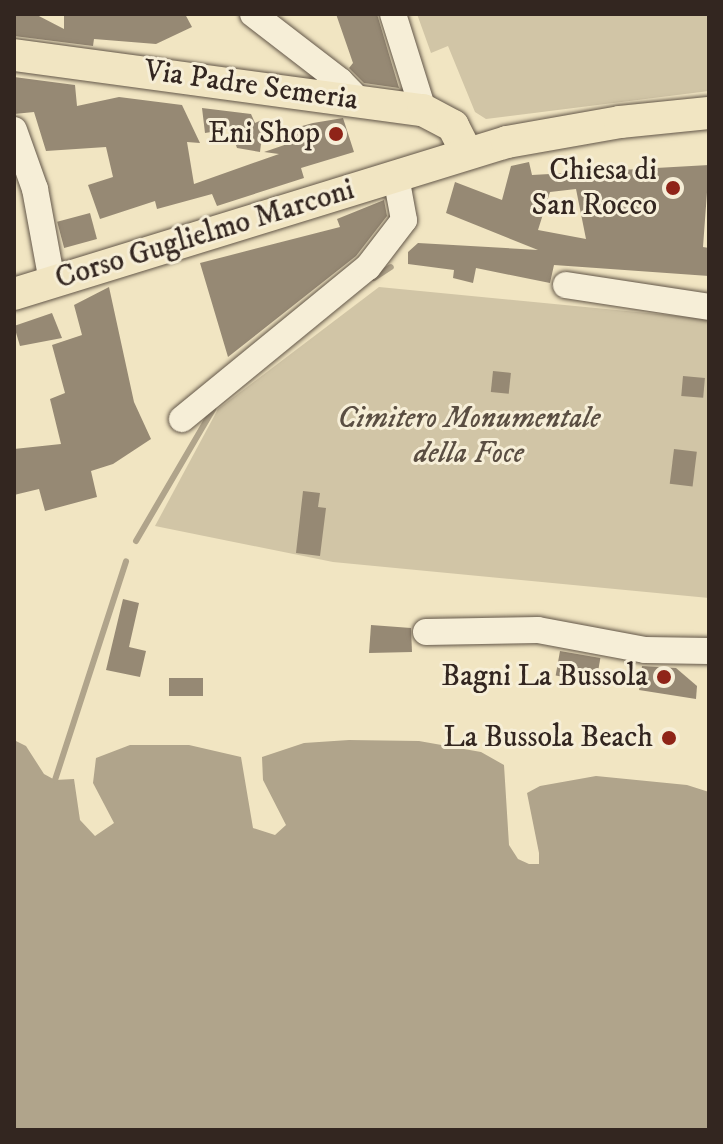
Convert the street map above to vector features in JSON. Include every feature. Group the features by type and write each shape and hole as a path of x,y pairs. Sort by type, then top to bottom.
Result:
{"main road":[{"name":"Via Padre Semeria","path":"14,55 423,110 453,126 467,153"},
{"name":"Corso Guglielmo Marconi","path":"14,294 467,153 620,122 709,113"}],"street":[{"path":"253,14 359,101"},
{"path":"393,14 423,110"},
{"path":"14,130 35,189 52,282"},
{"name":"Corso Guglielmo Marconi","path":"182,419 379,255 404,220 396,177"},
{"path":"566,285 709,307"},
{"path":"426,632 538,630 645,650 709,651"}],"green space":[{"path":"417,14 709,14 709,91 486,119 475,112 448,46 431,53"},
{"name":"Cimitero Monumentale della Foce","path":"379,287 709,319 709,598 333,562 155,526 218,409"}],"shaded area":[{"path":"14,740 26,746 44,774 55,780 74,779 80,820 95,836 114,823 93,783 96,758 130,745 189,745 241,757 253,828 275,835 286,825 263,780 262,757 304,743 349,740 419,741 481,752 504,765 509,845 518,859 529,864 539,864 539,853 527,793 540,786 596,776 687,785 709,792 709,1130 14,1130"}],"building":[{"path":"14,14 35,14 64,29 64,14 185,14 192,27 156,44 94,39 93,46 14,36"},
{"path":"336,14 377,14 399,88 364,83 349,68 353,63"},
{"path":"14,77 75,85 77,106 119,97 182,105 200,143 187,142 194,184 279,154 264,152 299,140 295,128 313,123 343,118 354,152 301,168 304,178 217,206 212,194 157,209 155,201 100,219 88,185 113,177 106,147 46,151 34,112 14,114"},
{"path":"202,108 251,114 255,123 264,119 260,152 237,148 230,129 205,133"},
{"path":"529,162 532,175 709,165 703,247 709,248 709,276 554,265 550,283 476,268 473,283 453,278 454,270 408,264 408,252 418,243 538,250 446,213 455,182 502,200 511,166","holes":["576,189 586,239 538,230 550,192"]},
{"path":"384,200 387,216 356,256 228,357 200,263 340,227 337,219"},
{"path":"90,213 97,239 64,248 57,222"},
{"path":"109,287 134,402 151,439 113,464 91,471 97,497 45,511 39,489 14,495 14,449 61,444 50,399 65,393 52,345 82,335 74,305"},
{"path":"52,313 62,338 20,346 14,326"},
{"path":"493,371 511,373 509,394 491,392"},
{"path":"683,376 705,378 703,398 681,396"},
{"path":"674,449 697,452 693,487 670,484"},
{"path":"303,491 320,493 318,507 326,508 320,556 296,553"},
{"path":"123,599 139,603 129,647 146,651 140,677 106,670"},
{"path":"371,625 411,628 412,652 369,653"},
{"path":"560,651 600,658 596,683 556,676"},
{"name":"Bagni La Bussola","path":"642,666 676,668 697,686 696,699 639,690"},
{"path":"169,678 203,678 203,696 169,696"}],"waterway":[{"path":"374,278 391,267"},
{"path":"136,541 213,409"},
{"path":"55,780 126,561"}],"place":[{"name":"Eni Shop","path":"336,134"},
{"name":"Chiesa di San Rocco","path":"673,188"},
{"name":"Bagni La Bussola","path":"664,677"},
{"name":"La Bussola Beach","path":"669,738"}]}
